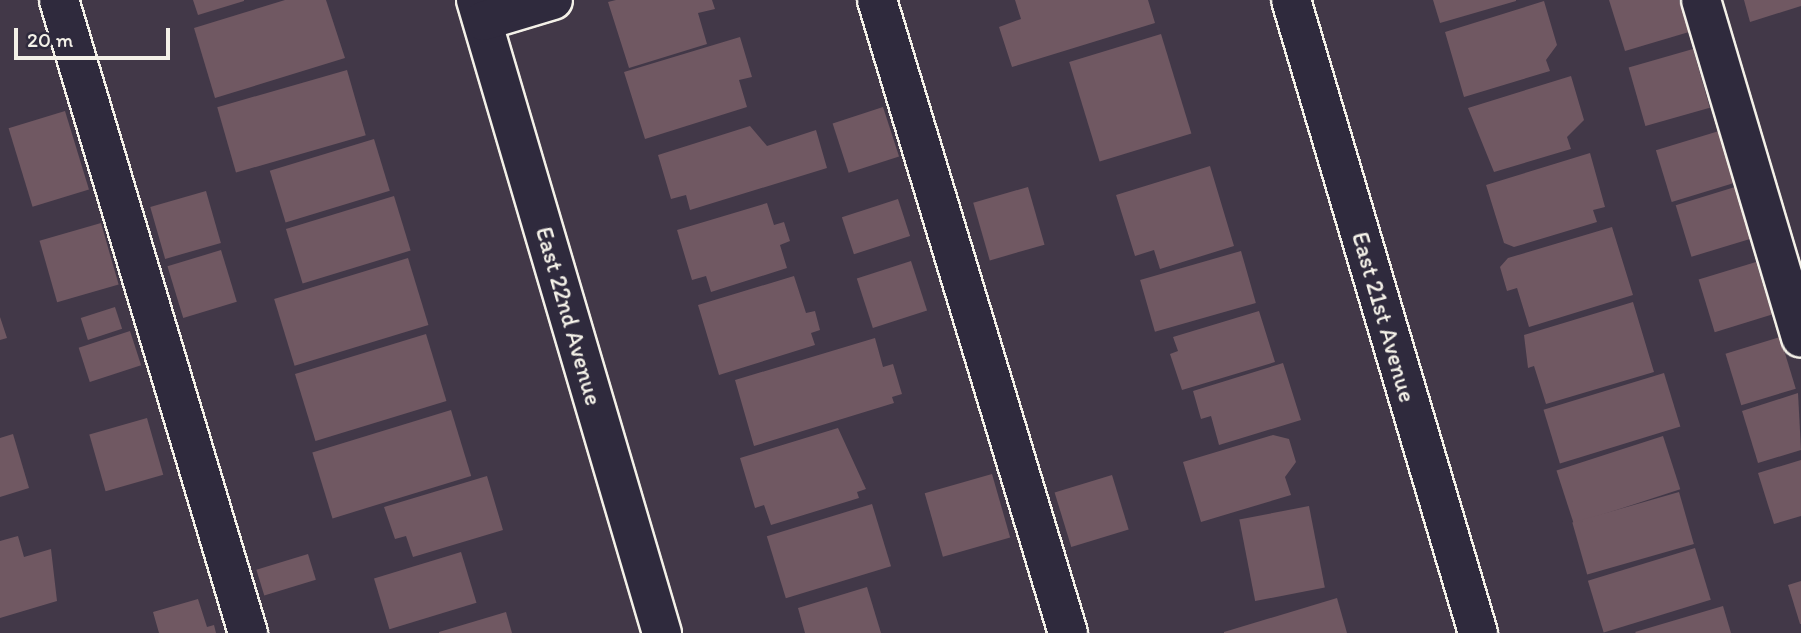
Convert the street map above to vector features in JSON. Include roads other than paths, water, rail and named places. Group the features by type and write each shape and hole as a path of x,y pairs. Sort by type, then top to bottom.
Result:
{"street":[{"path":"59,0 248,633"},
{"path":"479,10 553,0"},
{"path":"877,0 1068,633"},
{"name":"East 21st Avenue","path":"1291,0 1478,633"},
{"path":"1701,0 1801,337"},
{"name":"East 22nd Avenue","path":"479,10 662,633"}]}
